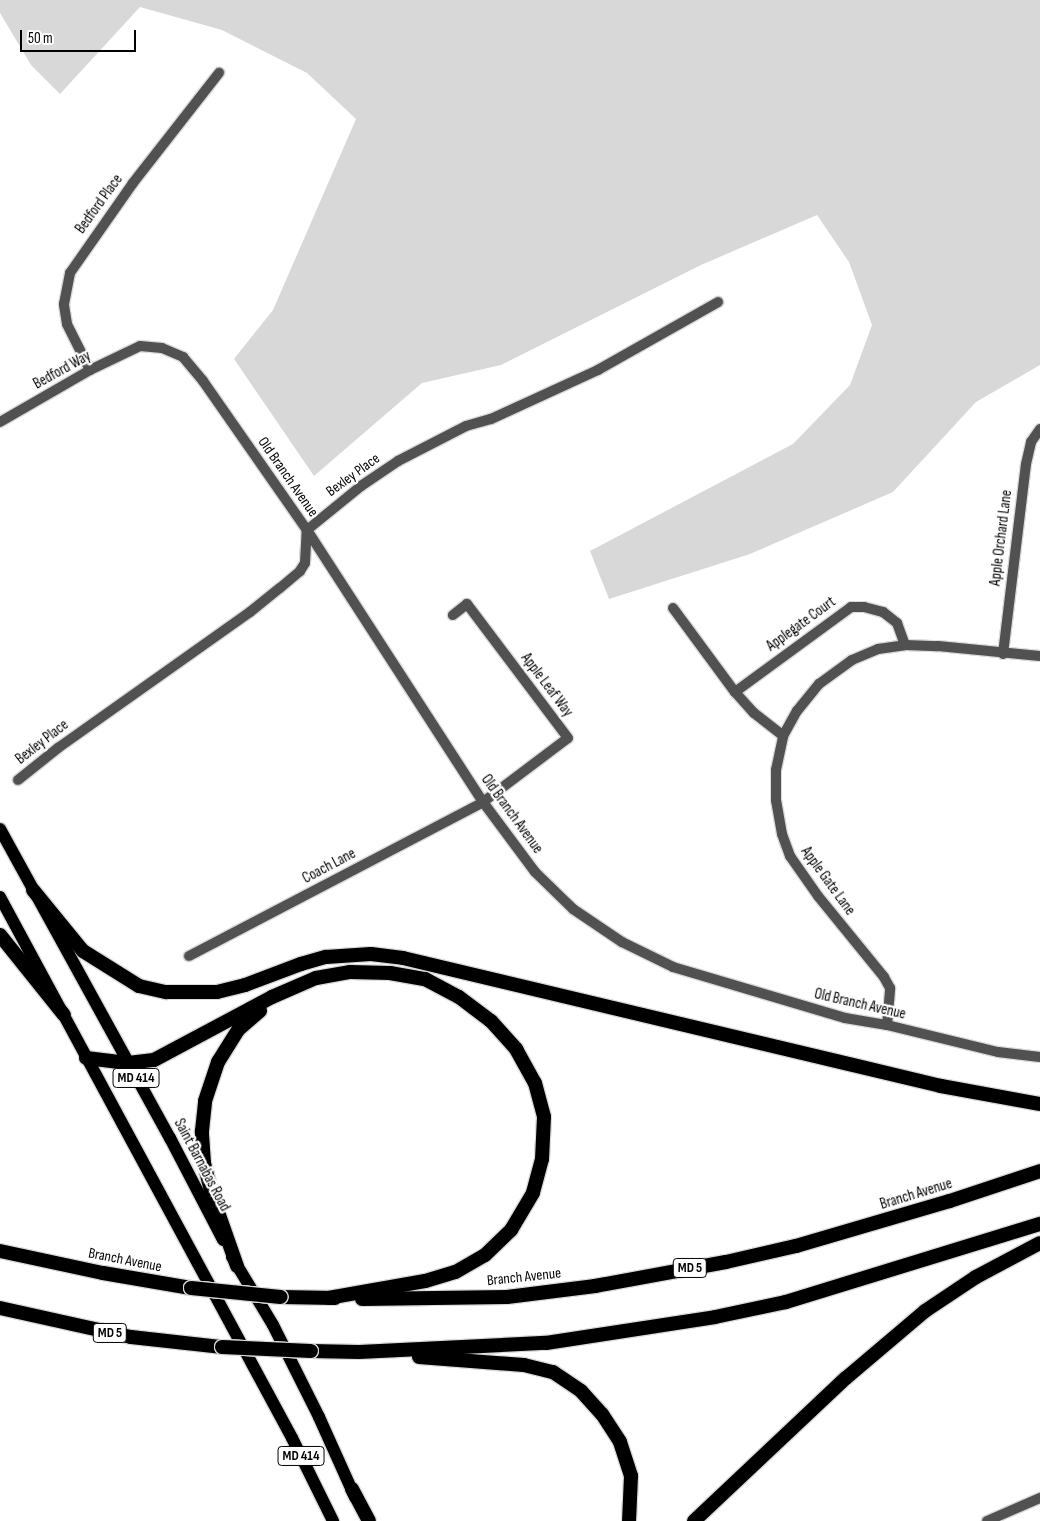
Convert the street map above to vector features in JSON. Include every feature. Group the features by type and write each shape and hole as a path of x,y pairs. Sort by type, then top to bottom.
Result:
{"highway":[{"path":"33,890 84,951 138,986 166,992 217,992 245,986 301,964 326,957 371,954 403,958 941,1086 1040,1104"},
{"path":"0,935 64,1015"},
{"path":"86,1058 128,1063 154,1060 288,990 316,978 350,972 390,973 426,979 467,1003 491,1021 516,1050 535,1083 544,1117 542,1159 533,1193 511,1230 485,1255 455,1272 425,1281 328,1298"},
{"path":"237,1266 212,1195 204,1163 202,1131 205,1100 218,1062 239,1029 288,990"},
{"name":"Branch Avenue","path":"0,1250 103,1273 191,1288 282,1297 385,1300 507,1297 595,1286 726,1262 796,1246 950,1201 1040,1171"},
{"name":"MD 5","path":"0,1308 131,1337 222,1347 359,1352 546,1342 715,1317 786,1302 1040,1224"},
{"path":"0,1241 26,1256"},
{"path":"694,1521 846,1378 925,1311 976,1277 1040,1244"},
{"path":"359,1352 524,1365 553,1372 581,1391 602,1414 620,1442 632,1476 629,1521"},
{"path":"352,1488 369,1521"}],"main road":[{"name":"Saint Barnabas Road","path":"0,829 237,1266 273,1325 352,1488 363,1521"},
{"name":"MD 414","path":"0,897 288,1431 333,1521"}],"street":[{"name":"Bedford Place","path":"90,370 67,324 64,304 70,273 133,183 219,73"},
{"name":"Bexley Place","path":"18,780 66,742 250,612 300,571 305,563 308,530 361,486 398,461 466,426 491,419 598,370 718,302"},
{"name":"Bedford Way","path":"0,422 90,370 140,346"},
{"name":"Old Branch Avenue","path":"140,346 162,348 183,358 203,381 308,530 483,802 535,872 573,909 622,942 673,967 845,1018 887,1025 998,1052 1040,1057"},
{"name":"Apple Orchard Lane","path":"1003,654 1026,464 1031,442 1040,429"},
{"name":"Apple Leaf Way","path":"453,615 467,604 568,738 483,802"},
{"name":"Applegate Court","path":"735,692 850,607 864,607 883,612 897,623 905,644"},
{"path":"672,608 735,692 754,713 783,736"},
{"name":"Apple Gate Lane","path":"887,1025 890,988 884,977 818,896 790,856 782,834 776,800 776,770 783,736 797,710 819,684 852,660 878,649 905,644 1040,656"},
{"name":"Coach Lane","path":"189,956 483,802"},
{"path":"987,1521 1040,1498"}],"shaded area":[{"path":"0,0 1040,0 1040,365 976,402 893,492 750,554 609,599 590,551 793,444 850,385 872,325 849,262 817,215 701,265 501,365 422,383 314,476 234,359 273,310 356,119 307,73 222,30 140,7 60,94 31,65 0,13"}]}
